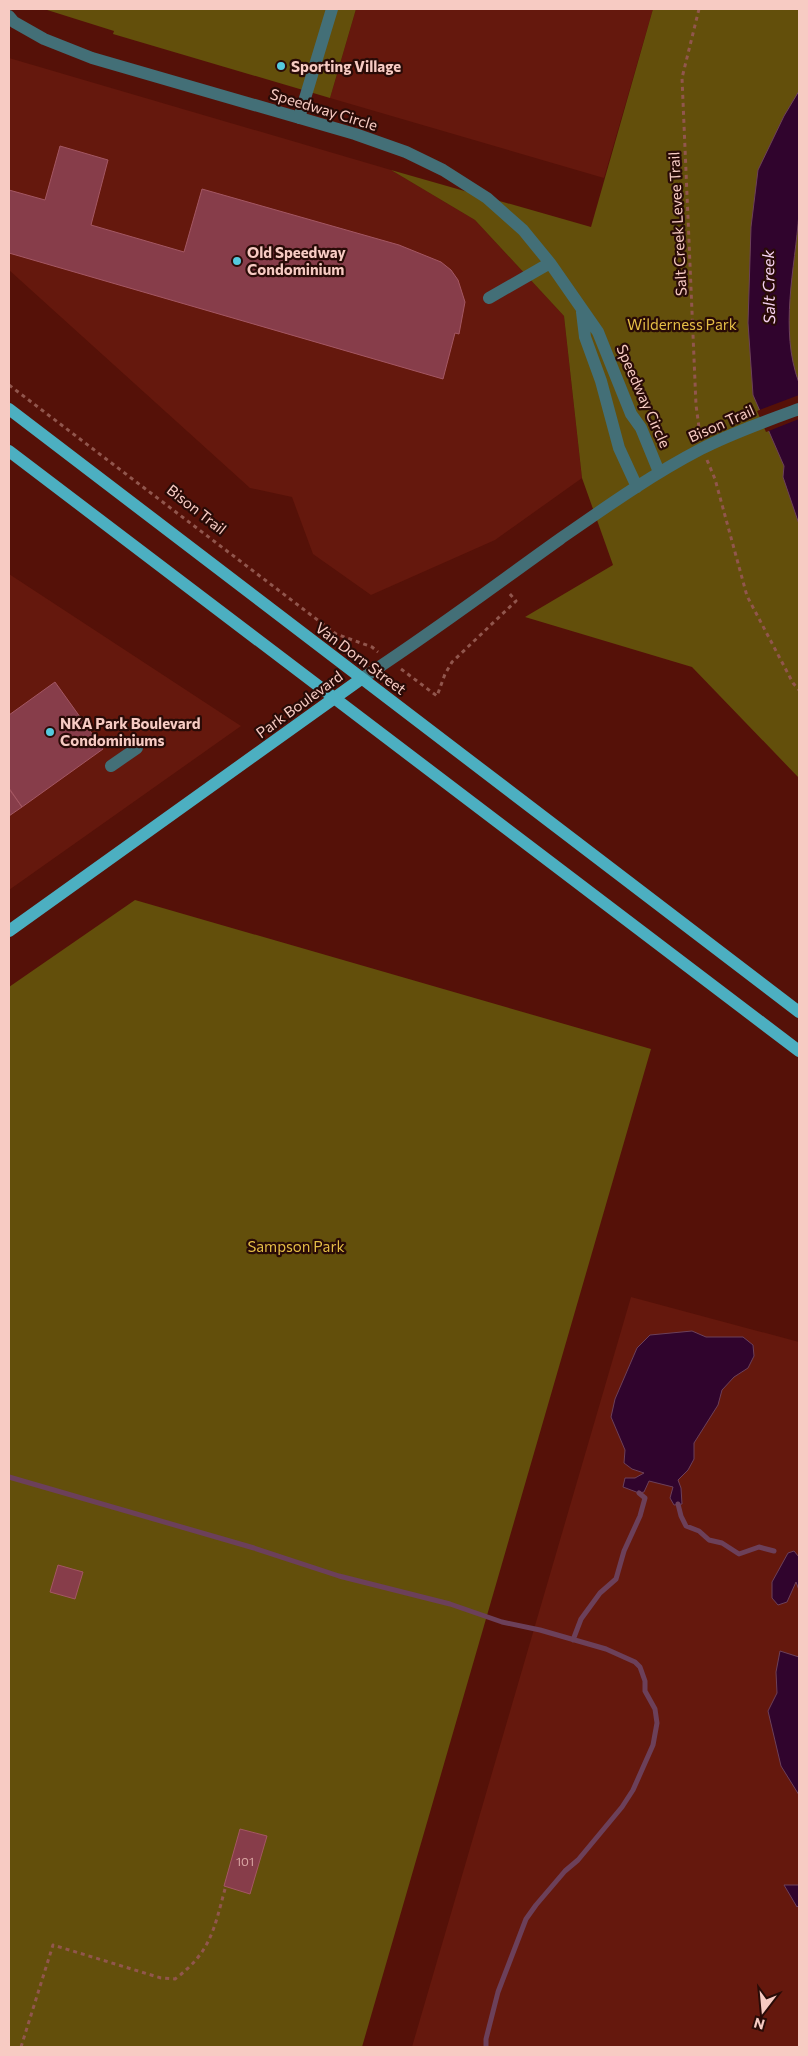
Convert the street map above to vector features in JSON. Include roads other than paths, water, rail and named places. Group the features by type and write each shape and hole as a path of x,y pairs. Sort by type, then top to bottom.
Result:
{"main road":[{"name":"Van Dorn Street","path":"9,410 799,1012"},
{"path":"9,451 799,1051"},
{"name":"Park Boulevard","path":"9,931 361,679"}],"street":[{"path":"299,118 332,9"},
{"name":"Speedway Circle","path":"9,16 14,22 44,39 92,58 299,118 406,152 443,170 487,198 523,230 550,263 598,332 631,414 641,428 659,472"},
{"path":"489,298 550,263"},
{"name":"Speedway Circle","path":"581,310 585,337 601,381 619,448 637,487"},
{"name":"Bison Trail","path":"659,472 702,449 760,423 799,409"},
{"name":"Park Boulevard","path":"361,679 659,472"},
{"path":"111,766 137,748"}],"water":[{"name":"Salt Creek","path":"799,91 800,198 789,320 793,362 799,383 799,524 783,477 784,466 753,395 748,323 751,227 758,170 784,116"},
{"path":"692,1331 706,1337 743,1337 753,1345 754,1356 748,1368 734,1377 722,1390 718,1405 694,1443 694,1459 688,1470 678,1480 681,1488 682,1504 674,1505 670,1498 673,1487 649,1481 644,1492 639,1493 623,1487 625,1478 635,1478 644,1473 632,1469 624,1463 625,1450 611,1417 615,1399 637,1348 650,1335"},
{"path":"794,1551 799,1557 799,1590 796,1582 787,1602 778,1605 772,1598 772,1582 788,1553"},
{"path":"780,1651 799,1657 799,1795 781,1766 768,1711 777,1693 776,1672"},
{"path":"784,1885 799,1885 799,1905 797,1907"}],"waterway":[{"path":"9,1477 254,1548 339,1576 450,1604 502,1622 540,1630 606,1649 635,1662 640,1667 645,1681 645,1691 655,1709 657,1723 653,1745 633,1790 622,1807 578,1860 565,1871 526,1919 498,1992 486,2039 486,2047"},
{"path":"573,1640 581,1619 600,1593 616,1579 624,1551 640,1516 645,1498 639,1493"},
{"path":"678,1504 686,1526 699,1531 709,1540 722,1543 739,1554 759,1547 774,1551"}],"place":[{"name":"Sporting Village","path":"281,66"},
{"name":"Old Speedway Condominium","path":"237,261"},
{"name":"NKA Park Boulevard Condominiums","path":"50,732"}],"park label":[{"name":"Wilderness Park","path":"682,324"},
{"name":"Sampson Park","path":"296,1246"}]}
